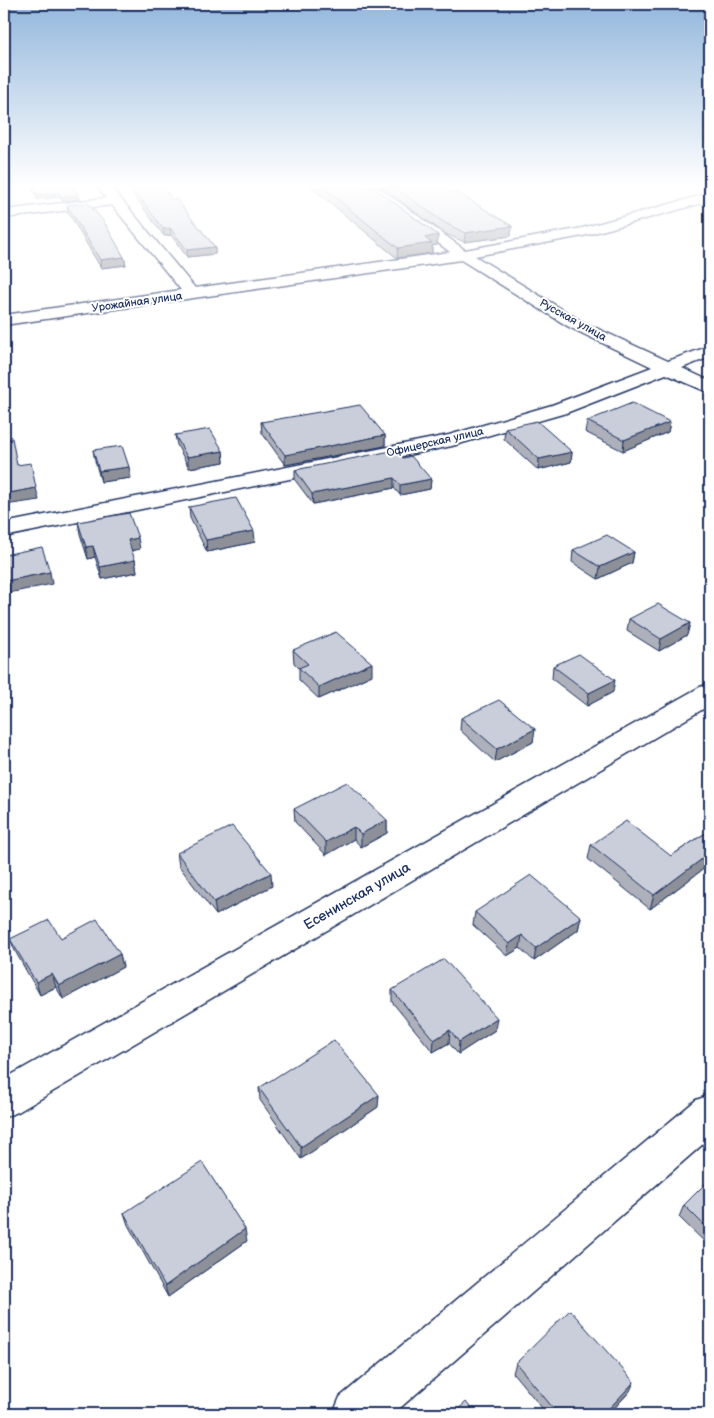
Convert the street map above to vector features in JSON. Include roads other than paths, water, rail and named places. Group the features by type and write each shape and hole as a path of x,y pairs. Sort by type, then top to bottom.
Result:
{"street":[{"path":"158,253 192,294"},
{"name":"Русская улица","path":"461,253 575,324 710,388"},
{"name":"Урожайная улица","path":"4,320 470,253"},
{"name":"Офицерская улица","path":"4,530 452,440 559,409 710,351"},
{"name":"Есенинская улица","path":"4,1099 710,693"},
{"path":"356,1414 710,1113"}]}
